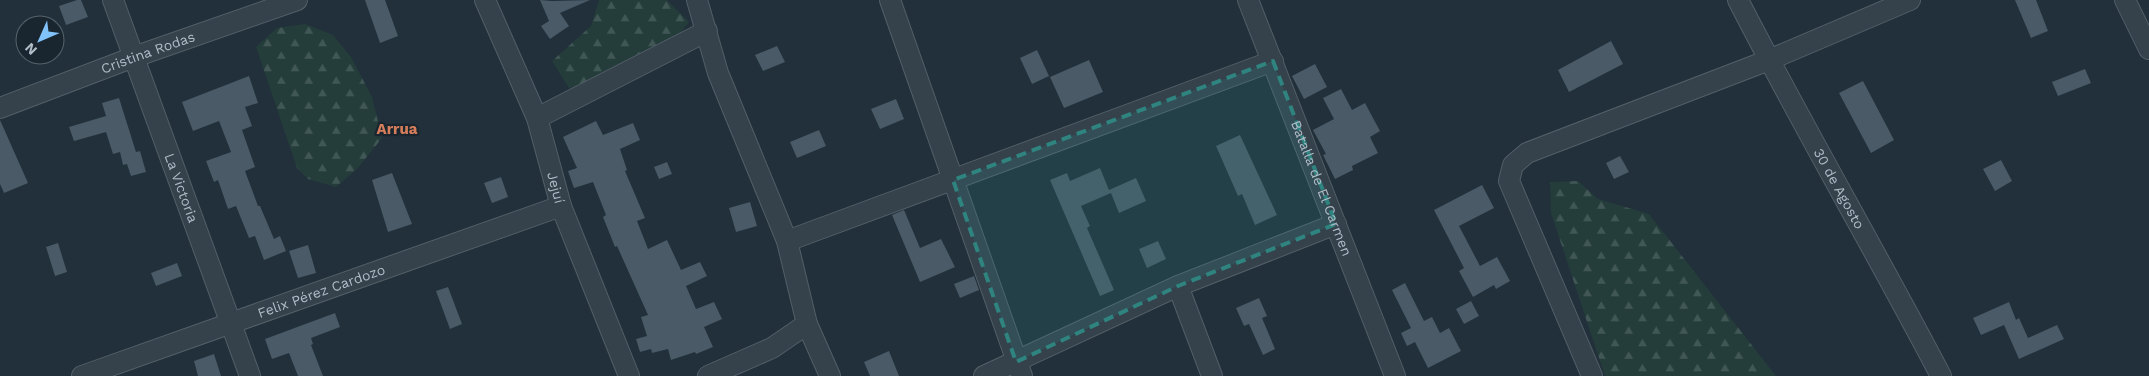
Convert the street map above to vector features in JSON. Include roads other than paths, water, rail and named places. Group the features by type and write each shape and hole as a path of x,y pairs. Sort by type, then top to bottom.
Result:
{"street":[{"name":"La Victoria","path":"112,0 250,376"},
{"name":"Cristina Rodas","path":"0,108 134,57 297,0"},
{"name":"Jejuí","path":"485,0 537,118 561,206 628,376"},
{"path":"697,0 718,74 787,241 807,324 830,376"},
{"path":"890,0 1019,369"},
{"name":"Batalla de El Carmen","path":"1248,0 1395,376"},
{"name":"30 de Agosto","path":"1738,0 1769,60 1896,289 1941,376"},
{"path":"1592,376 1509,181 1513,165 1527,153 1769,60 1910,0"},
{"path":"2130,2 2149,49"},
{"path":"537,118 707,31"},
{"path":"787,241 1272,62"},
{"name":"Felix Pérez Cardozo","path":"82,376 561,206"},
{"path":"984,376 1019,369 1178,286 1336,224"},
{"path":"1178,286 1212,376"},
{"path":"708,376 772,348 807,324"}],"district":[{"name":"Arrua","path":"397,129"}]}
